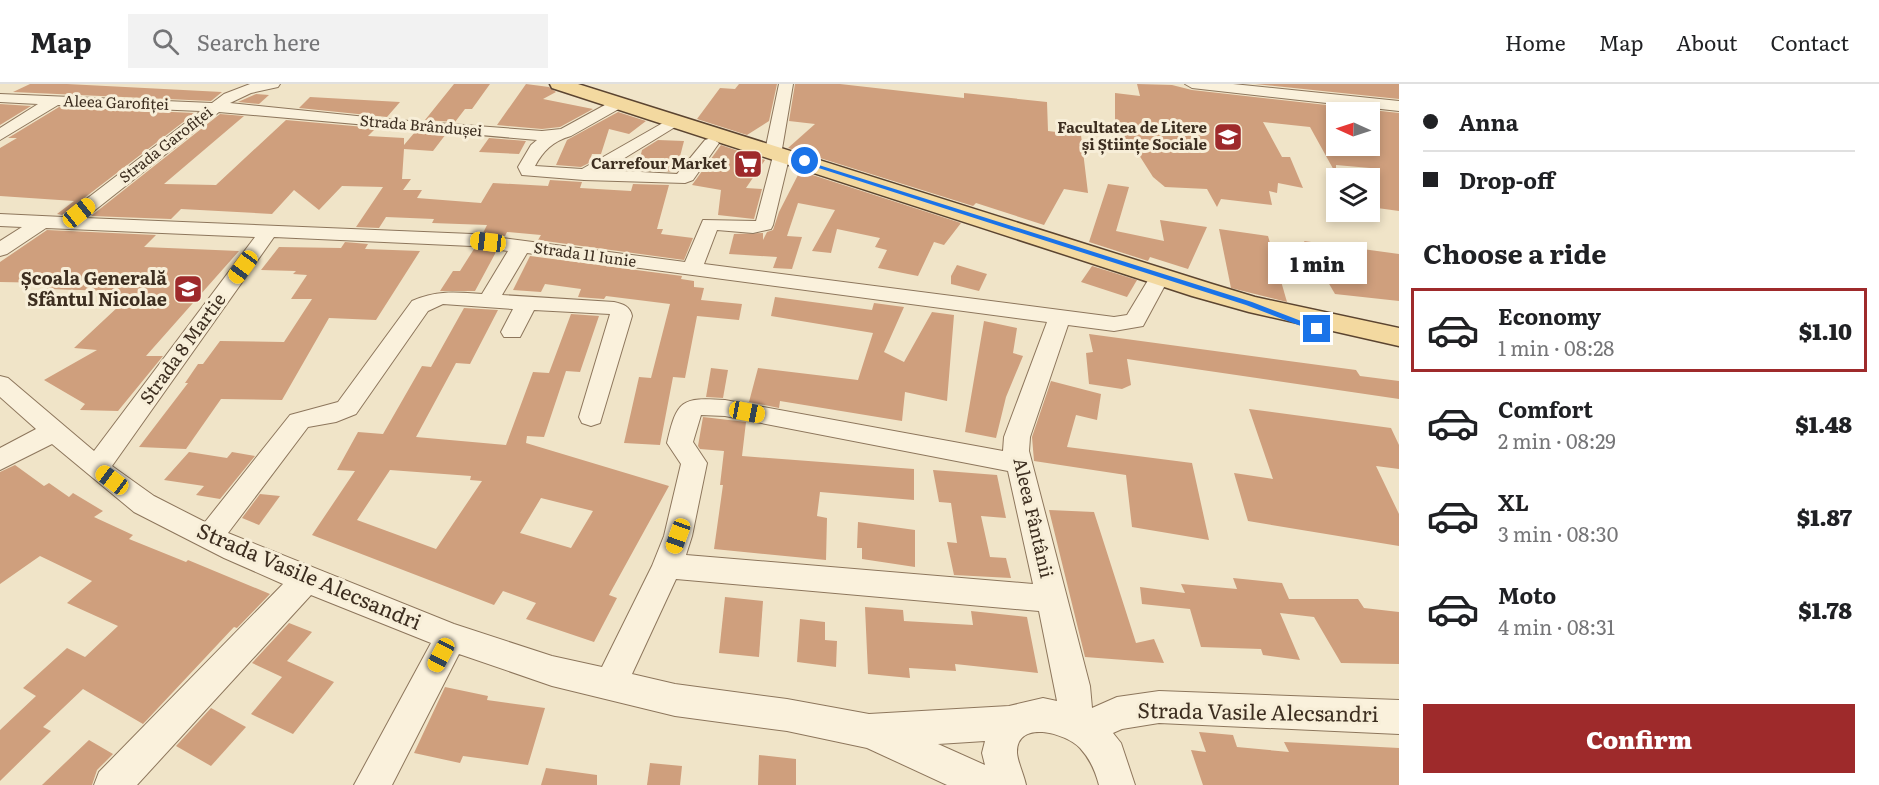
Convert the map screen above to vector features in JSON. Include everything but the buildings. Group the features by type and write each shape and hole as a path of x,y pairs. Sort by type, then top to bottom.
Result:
{"main road":[{"path":"559,84 1249,304 1317,329 1399,350"},
{"path":"1249,304 1399,337"}],"street":[{"path":"0,135 79,84"},
{"name":"Strada Garofiței","path":"68,222 215,107 240,92 273,84"},
{"path":"692,270 710,224 753,228 764,225 778,152 786,84"},
{"path":"1192,84 1303,90 1397,106"},
{"path":"1383,91 1397,106"},
{"name":"Aleea Garofiței","path":"0,98 215,107"},
{"path":"620,103 555,136 537,148 526,167 528,171 679,179 687,176 711,143"},
{"name":"Strada Brândușei","path":"215,107 396,125 555,136"},
{"path":"584,175 675,121"},
{"name":"Strada 11 Iunie","path":"0,220 420,235 521,246 1114,324 1135,321 1160,276"},
{"path":"0,250 43,221"},
{"name":"Strada 8 Martie","path":"96,468 270,230"},
{"path":"488,301 521,246"},
{"path":"209,537 299,421 308,417 338,415 347,408 420,306 434,299 614,308 620,311 621,316 591,417"},
{"path":"512,333 527,303"},
{"name":"Aleea Fântânii","path":"1060,316 1017,437 1019,464 1081,727"},
{"name":"Strada Vasile Alecsandri","path":"0,384 96,468 144,504 209,537 306,580 451,637 552,671 675,700 787,715 869,731 988,785"},
{"path":"610,685 667,566 678,536 694,463 680,443 686,414 695,406 724,408 1019,464"},
{"path":"0,460 54,431"},
{"path":"667,566 1052,599"},
{"path":"112,785 306,580"},
{"path":"372,785 451,637"},
{"name":"Strada Vasile Alecsandri","path":"869,731 1011,723 1024,716 1041,713 1058,716 1081,727 1117,713 1159,707 1399,717"},
{"path":"1008,785 1001,771 999,744 1011,723"},
{"path":"1081,727 1110,758 1117,785"}],"place":[{"name":"Facultatea de Litere și Științe Sociale","path":"1228,137"},
{"name":"Carrefour Market","path":"748,164"},
{"name":"Școala Generală Sfântul Nicolae","path":"188,289"}],"route":[{"path":"805,161 1249,304 1317,329"}]}
